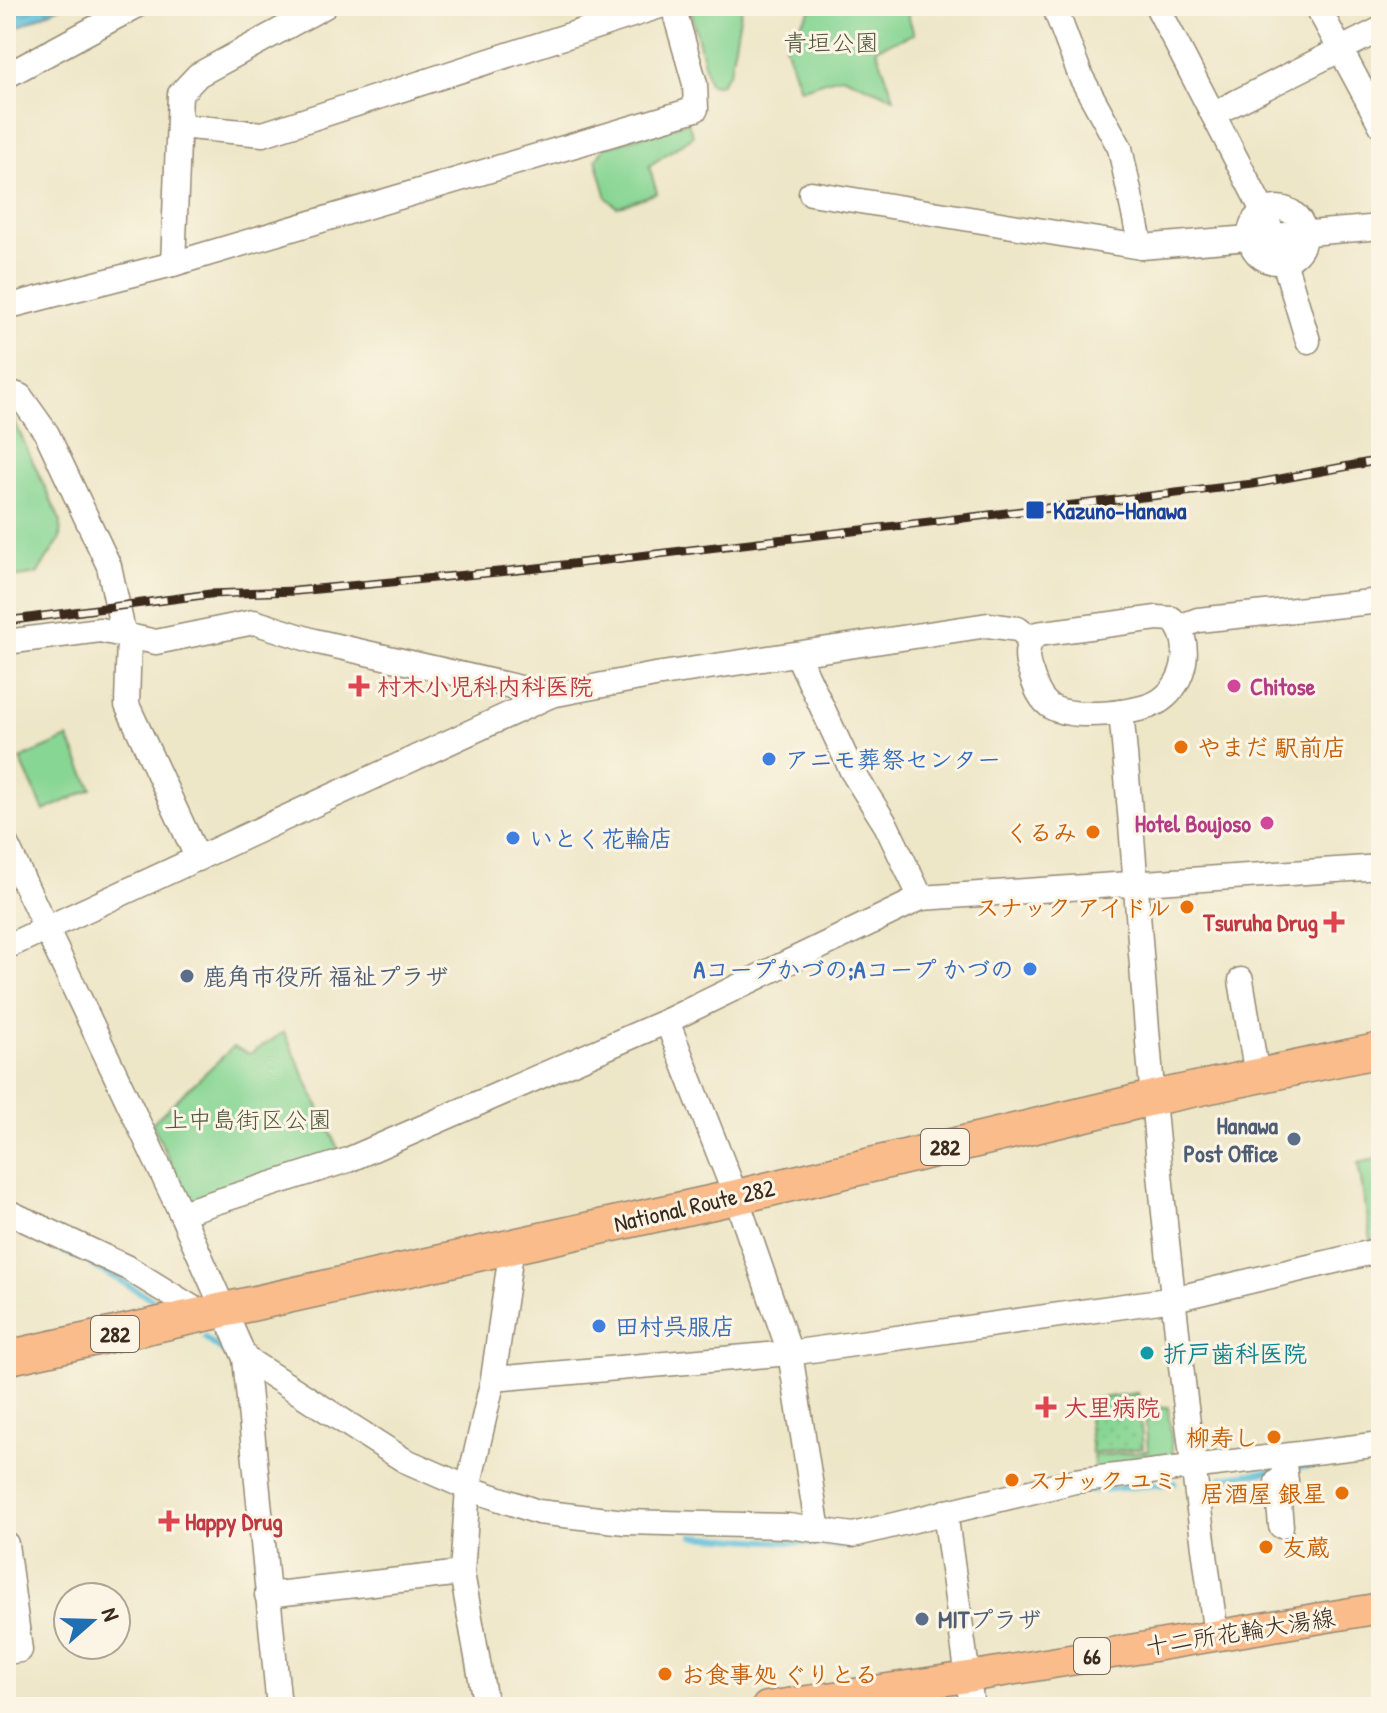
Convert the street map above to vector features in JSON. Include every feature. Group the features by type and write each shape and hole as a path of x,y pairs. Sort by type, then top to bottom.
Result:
{"highway":[{"name":"National Route 282","path":"6,1358 736,1197 1153,1098 1381,1050"}],"main road":[{"name":"十二所花輪大湯線","path":"767,1707 970,1692 1216,1635 1381,1608"}],"street":[{"path":"6,76 136,6"},
{"path":"173,264 180,94 198,75 325,6"},
{"path":"179,126 263,134 660,6"},
{"path":"6,307 173,264 696,109 695,84 673,6"},
{"path":"1054,6 1081,77 1120,148 1141,247"},
{"path":"1158,6 1263,211"},
{"path":"1317,6 1381,125"},
{"path":"1213,114 1381,29"},
{"path":"811,193 1141,247 1381,227"},
{"path":"1272,208 1290,211 1297,217 1304,234 1299,251 1284,261 1261,257 1262,236 1252,222 1263,211 1272,208"},
{"path":"1284,261 1308,341"},
{"path":"6,391 20,396 47,434 109,566 127,636 127,705 198,859"},
{"path":"1179,627 1198,620 1381,601"},
{"path":"1157,618 1172,619 1185,642 1185,659 1173,686 1162,700 1144,708 1121,712 1054,709 1037,690 1028,667 1027,646 1031,639 1046,631 1157,618"},
{"path":"6,642 100,630 156,642 254,622 314,641 551,695"},
{"path":"6,947 551,695 988,625 1018,629 1031,639"},
{"path":"797,654 852,771 886,825 921,898"},
{"path":"1121,712 1139,886 1153,1098 1192,1470 1216,1635"},
{"path":"6,844 181,1213 214,1312 245,1358 404,1460 468,1488 538,1512 625,1522 788,1526 853,1535 946,1520 1023,1501 1192,1470 1284,1466 1381,1444"},
{"path":"181,1213 348,1160 667,1021 921,898 1139,886 1381,867"},
{"path":"1241,980 1257,1076"},
{"path":"667,1021 736,1197 790,1353 818,1531"},
{"path":"6,1211 214,1312"},
{"path":"486,1707 462,1573 468,1488 493,1379 512,1246"},
{"path":"493,1379 790,1353 1174,1299 1381,1250"},
{"path":"245,1358 279,1707"},
{"path":"1281,1526 1277,1482 1284,1466"},
{"path":"946,1520 970,1692"},
{"path":"6,1544 20,1650 6,1652"},
{"path":"267,1595 462,1573"}],"green space":[{"path":"690,6 742,6 730,71 719,85 709,84"},
{"name":"青垣公園","path":"814,6 905,6 914,34 876,48 894,98 842,76 800,89 785,45"},
{"path":"688,122 693,136 649,166 657,193 617,207 607,198 596,159 605,147"},
{"path":"6,411 10,412 61,522 60,539 37,574 6,579"},
{"path":"68,738 92,789 44,811 20,759"},
{"name":"上中島街区公園","path":"284,1032 341,1155 189,1202 152,1123 233,1047 250,1054"},
{"path":"1381,1158 1381,1243 1372,1245 1358,1163"},
{"path":"1138,1393 1143,1448 1092,1453 1086,1400"},
{"path":"1168,1407 1174,1465 1095,1473 1093,1456 1148,1451 1145,1410"}],"water":[{"path":"6,6 62,6 6,33"}],"waterway":[{"path":"17,1231 78,1258"},
{"path":"92,1265 152,1299"},
{"path":"205,1338 227,1355"},
{"path":"1372,1458 1381,1458"},
{"path":"1289,1469 1322,1464"},
{"path":"1222,1478 1278,1470"},
{"path":"1090,1491 1174,1483"},
{"path":"693,1536 849,1546"}],"railway":[{"path":"6,621 210,594 296,591 529,569 1253,484 1381,460"}],"place":[{"name":"Kazuno-Hanawa","path":"1035,510"},
{"name":"村木小児科内科医院","path":"359,686"},
{"name":"Chitose","path":"1234,686"},
{"name":"やまだ 駅前店","path":"1181,747"},
{"name":"アニモ葬祭センター","path":"769,759"},
{"name":"Hotel Boujoso","path":"1267,823"},
{"name":"くるみ","path":"1093,832"},
{"name":"いとく花輪店","path":"513,838"},
{"name":"スナック アイドル","path":"1187,907"},
{"name":"Tsuruha Drug","path":"1334,922"},
{"name":"Aコープかづの;Aコープ かづの","path":"1030,969"},
{"name":"鹿角市役所 福祉プラザ","path":"187,976"},
{"name":"Hanawa Post Office","path":"1294,1139"},
{"name":"田村呉服店","path":"599,1326"},
{"name":"折戸歯科医院","path":"1147,1353"},
{"name":"大里病院","path":"1046,1407"},
{"name":"柳寿し","path":"1274,1437"},
{"name":"スナック ユミ","path":"1012,1480"},
{"name":"居酒屋 銀星","path":"1342,1493"},
{"name":"Happy Drug","path":"169,1521"},
{"name":"友蔵","path":"1266,1547"},
{"name":"MITプラザ","path":"922,1619"},
{"name":"お食事処 ぐりとる","path":"665,1674"}]}
